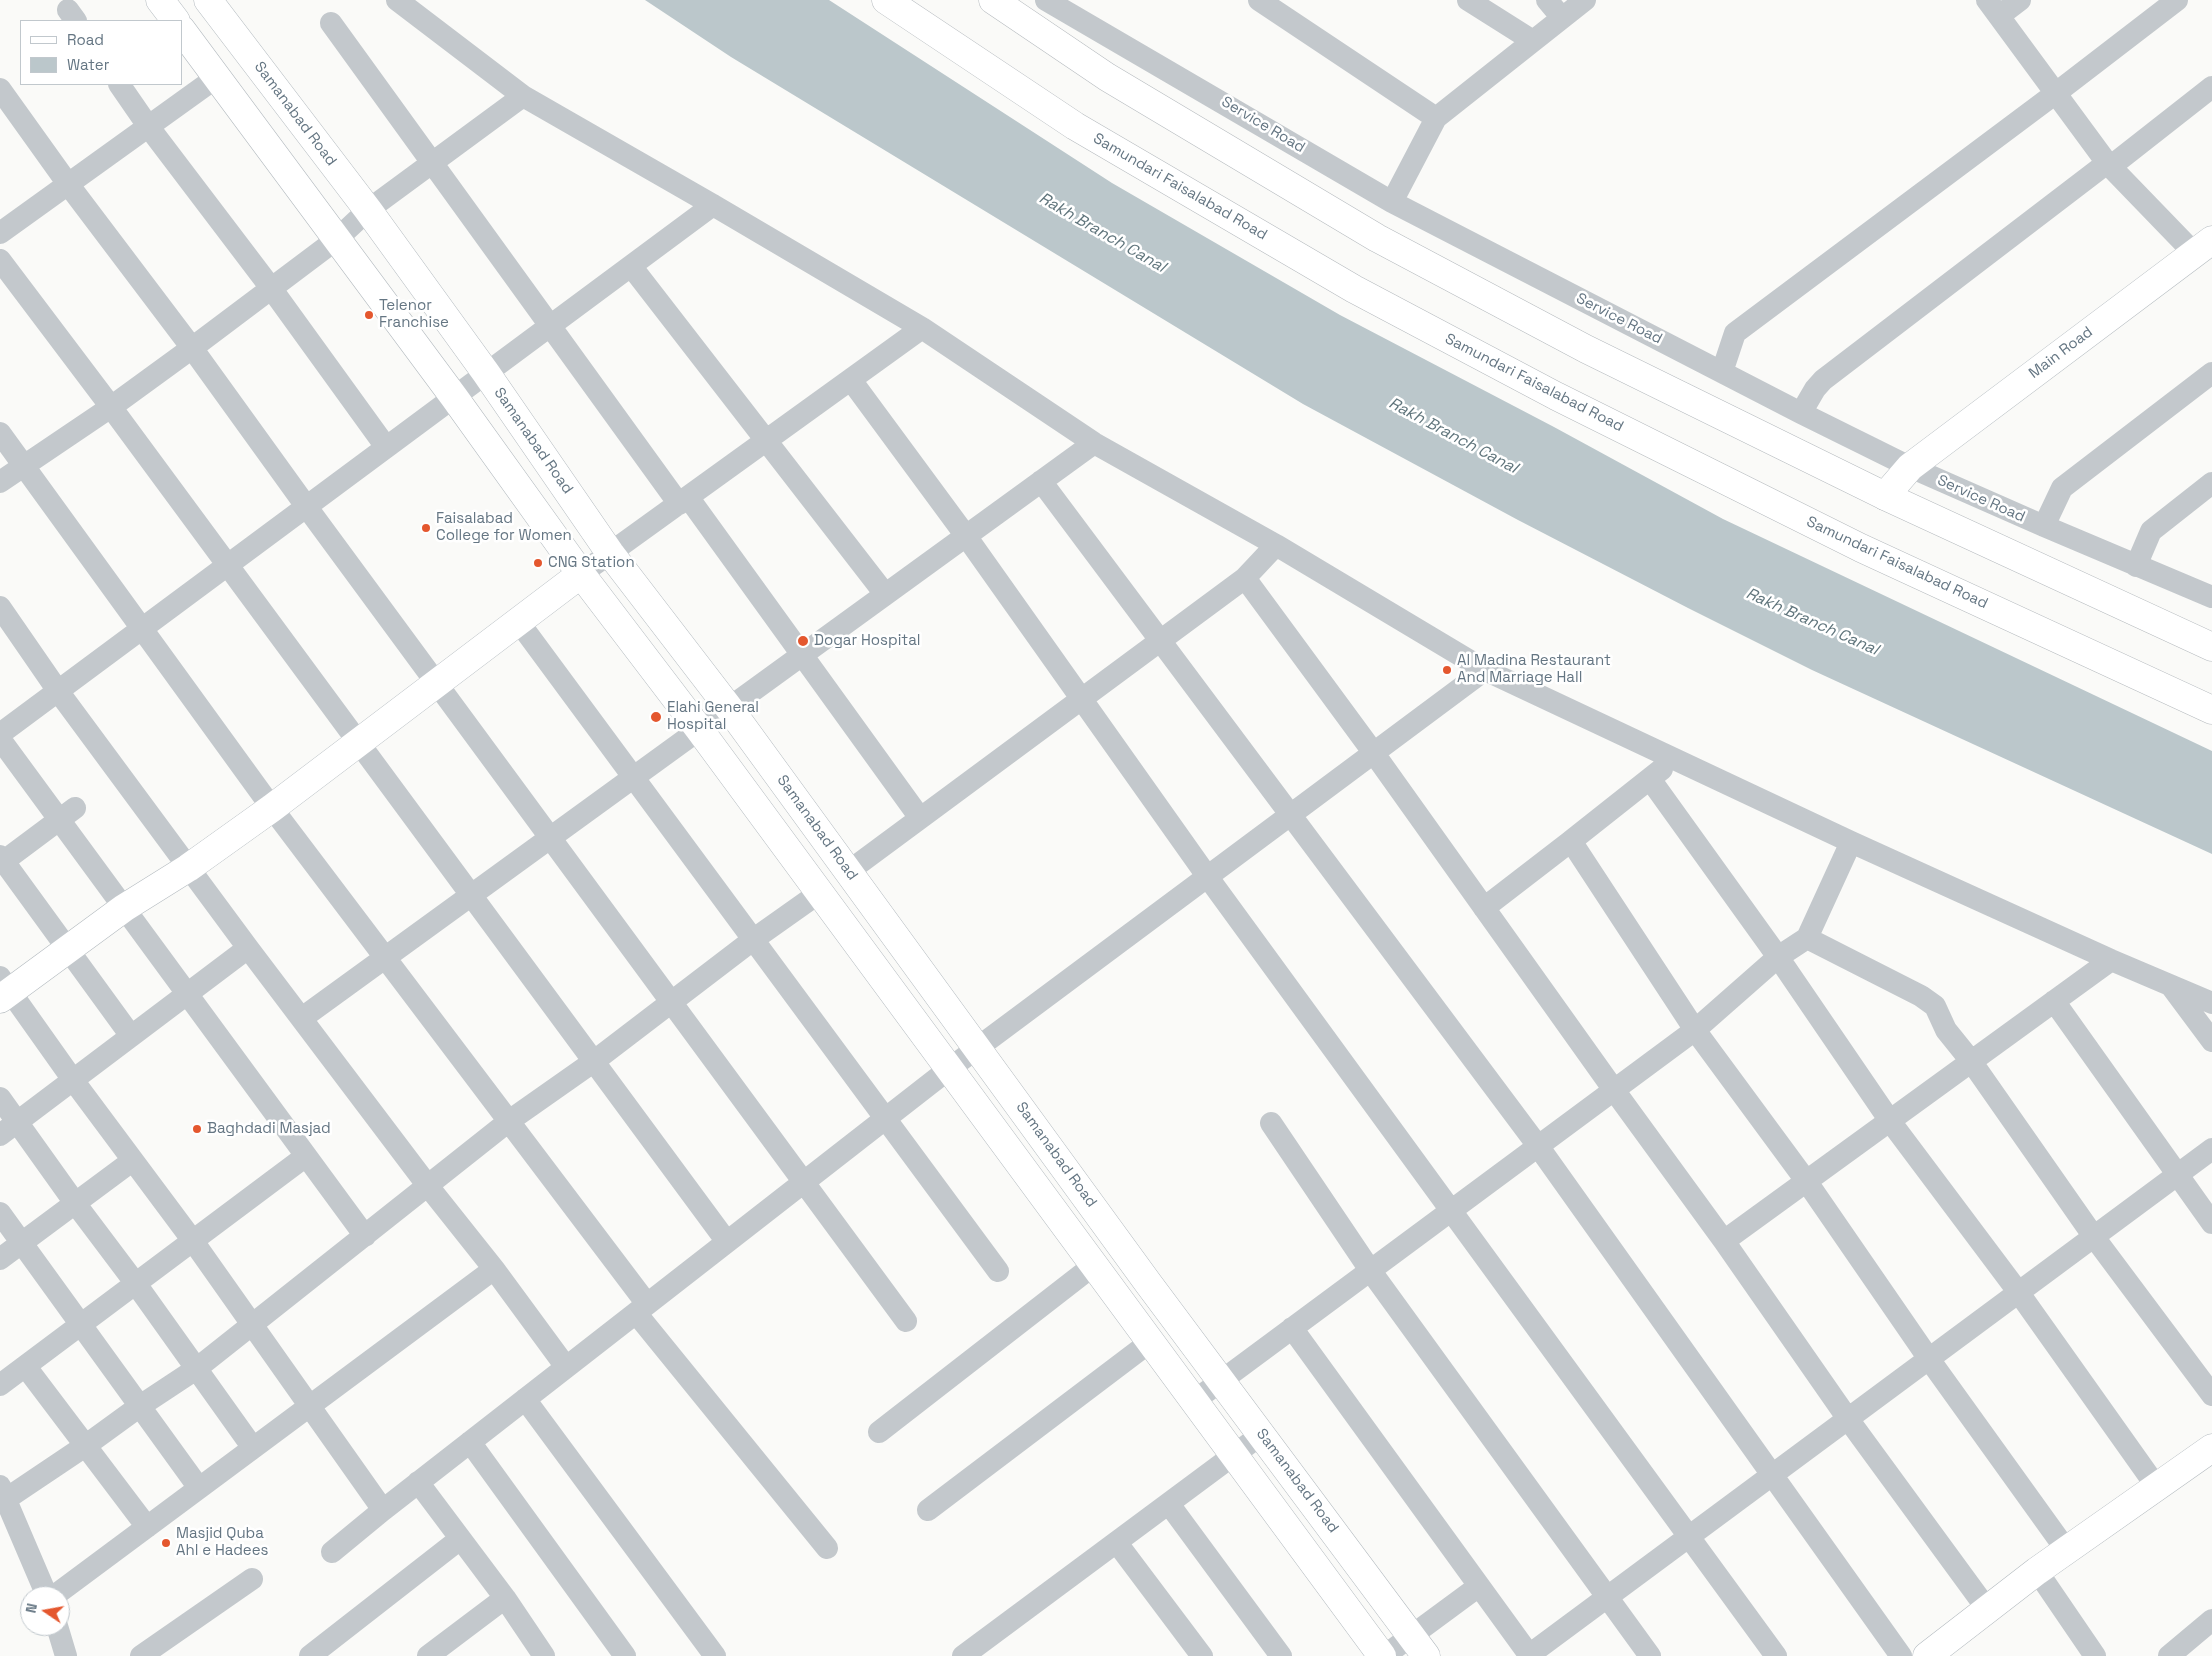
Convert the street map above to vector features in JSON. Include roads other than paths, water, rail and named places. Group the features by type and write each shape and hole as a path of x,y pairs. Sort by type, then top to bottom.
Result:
{"street":[{"path":"160,0 175,20"},
{"name":"Samanabad Road","path":"208,0 368,210 486,373 610,553 729,708 1419,1646"},
{"path":"397,0 523,96 922,328 1094,443 1276,544 1486,670 1851,842 2111,960 2212,1003"},
{"path":"993,0 1107,77 1377,238 1586,349 1885,496 2212,647"},
{"path":"1259,0 1436,118"},
{"path":"1468,0 1533,41"},
{"path":"1547,0 1562,18"},
{"path":"1392,202 1436,118 1584,0"},
{"path":"2020,0 1993,8 2109,165 2203,246"},
{"path":"1722,372 1735,332 2056,94 2177,0"},
{"name":"Samundari Faisalabad Road","path":"894,2 1075,126 1363,293 1556,396 1861,548 2212,710"},
{"name":"Service Road","path":"1058,3 1392,202 1801,413 1910,467 2136,566 2212,597"},
{"path":"331,23 431,164 550,325 801,655 920,818"},
{"path":"182,30 454,397 581,574 699,729 1383,1656 1419,1646 1479,1586"},
{"path":"0,233 216,77"},
{"path":"120,85 148,126 272,288 386,447"},
{"path":"1801,413 1814,389 1822,380 2212,87"},
{"path":"0,89 68,184 192,348 306,506 906,1321"},
{"path":"0,482 111,407 192,348 337,240 368,210 523,96"},
{"path":"0,734 713,205"},
{"name":"Main Road","path":"1885,496 1910,467 2203,246"},
{"path":"0,260 111,407 226,566 727,1242"},
{"path":"631,266 885,594"},
{"path":"383,1510 311,1405 252,1326 193,1241 3,989 68,949 124,908 188,868 272,808 518,620 922,328"},
{"path":"2044,526 2062,488 2212,373"},
{"path":"851,380 966,536 1207,876 1776,1656"},
{"path":"0,433 272,808 509,1121 641,1308 827,1548"},
{"path":"302,1018 1094,443"},
{"path":"1041,481 1538,1146 1902,1656"},
{"path":"2136,566 2151,531 2212,483"},
{"path":"849,871 1245,578 1276,544"},
{"path":"1245,578 1373,752 1724,1241 1848,1419 1987,1609"},
{"path":"0,609 188,868 428,1186 494,1269 566,1367"},
{"path":"518,620 998,1271"},
{"path":"332,1552 418,1482 949,1069 1373,752 1486,670"},
{"path":"0,739 67,814 124,908 365,1236"},
{"path":"1484,908 1676,759"},
{"path":"1650,779 1778,957 1890,1122 2019,1293 2156,1486"},
{"path":"67,814 1,861 131,1036"},
{"path":"1570,841 1695,1030 1806,1182 1929,1359 2067,1551"},
{"path":"1194,1401 1695,1030 1778,957 1807,938 1851,842"},
{"path":"43,1586 3,1492 85,1446 140,1406 196,1369 509,1121 593,1062 754,939 819,893"},
{"path":"1807,938 1921,996 1935,1006 1946,1030 1971,1061 2094,1237 2212,1395"},
{"path":"8,1129 248,948"},
{"path":"1724,1241 2111,960"},
{"path":"2168,983 2212,1042"},
{"path":"2054,1001 2212,1223"},
{"path":"0,1098 8,1129 75,1203 136,1284 253,1448"},
{"path":"1271,1123 1370,1270 1650,1656"},
{"path":"1292,1328 1530,1656 2212,1150"},
{"path":"0,1386 306,1156"},
{"path":"0,1259 132,1161"},
{"path":"0,1213 199,1488"},
{"path":"879,1432 1094,1265"},
{"path":"67,1586 494,1269"},
{"path":"928,1510 1150,1342"},
{"path":"26,1367 147,1527"},
{"path":"525,1399 715,1656"},
{"path":"963,1656 1262,1434"},
{"path":"470,1442 625,1656"},
{"path":"1927,1656 2037,1572 2212,1448"},
{"path":"418,1482 505,1598 533,1652"},
{"path":"1169,1504 1281,1656"},
{"path":"310,1656 460,1539"},
{"path":"1117,1543 1195,1653"},
{"path":"2037,1572 2095,1656"},
{"path":"141,1656 252,1579"},
{"path":"428,1656 505,1598"},
{"path":"2169,1656 2212,1620"},
{"path":"60,1636 66,1656"}],"water":[{"name":"Rakh Branch Canal","path":"645,0 829,0 1112,183 1340,315 1554,427 1723,519 2212,751 2212,854 1812,670 1518,520 1303,404 731,57"}],"place":[{"name":"Telenor Franchise","path":"369,315"},
{"name":"Faisalabad College for Women","path":"426,528"},
{"name":"CNG Station","path":"538,563"},
{"name":"Dogar Hospital","path":"803,641"},
{"name":"Al Madina Restaurant And Marriage Hall","path":"1447,670"},
{"name":"Elahi General Hospital","path":"656,717"},
{"name":"Baghdadi Masjad","path":"197,1129"},
{"name":"Masjid Quba Ahl e Hadees","path":"166,1543"}]}
